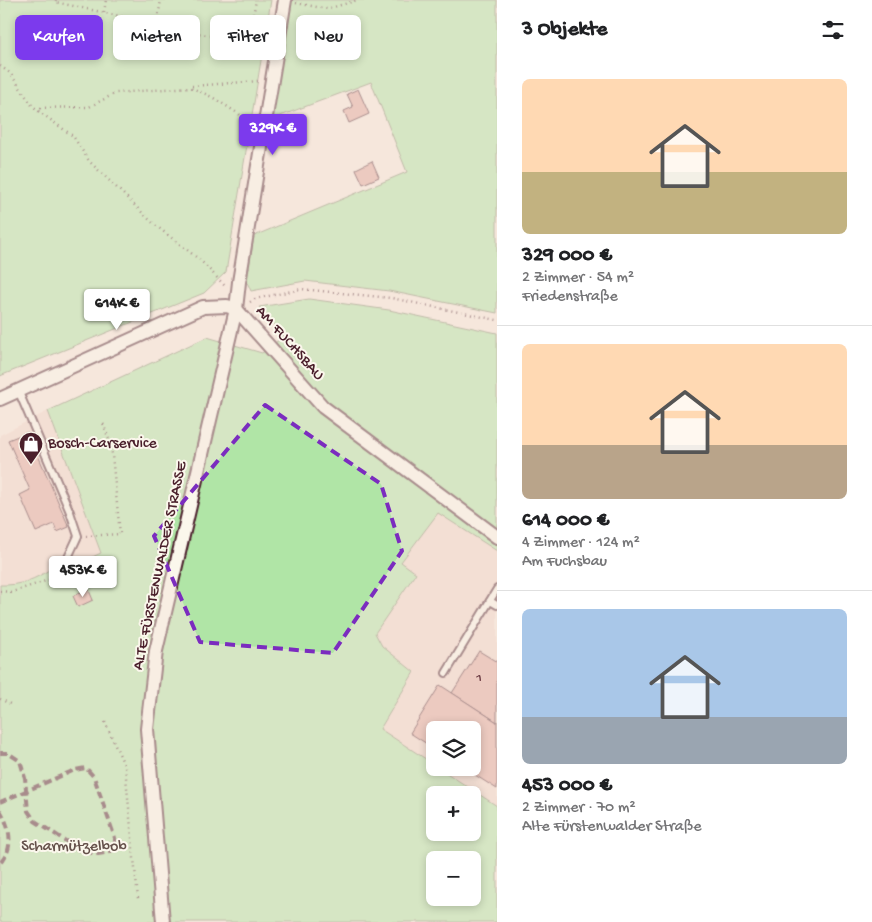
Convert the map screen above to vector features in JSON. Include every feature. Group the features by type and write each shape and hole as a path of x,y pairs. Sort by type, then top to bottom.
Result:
{"street":[{"name":"ALTE FÜRSTENWALDER STRASSE","path":"163,922 146,730 158,641 236,309 285,0"},
{"name":"AM FUCHSBAU","path":"0,399 203,307 226,306 236,309 323,407 497,537"}],"lane":[{"path":"18,390 70,512 78,536 64,566"},
{"path":"446,673 497,589"},
{"path":"490,601 497,605"}],"path":[{"path":"56,0 55,2 117,15"},
{"path":"104,12 106,0"},
{"path":"158,15 161,0"},
{"path":"200,33 248,44 256,0"},
{"path":"285,0 327,9 358,0"},
{"path":"0,66 10,72 34,108 72,136 89,161 155,224 200,260 225,286 236,309 255,299 301,289 391,298 497,320"},
{"path":"34,108 88,107 116,94 271,80"},
{"path":"190,86 212,96 239,114 262,139"},
{"path":"78,536 120,534 111,444 103,423"},
{"path":"0,591 12,592 63,575 64,566"},
{"path":"0,699 10,704"},
{"path":"106,722 125,767 138,899"}],"highlighted area":[{"path":"265,405 381,484 402,551 333,653 200,642 154,536"}],"shaded area":[{"path":"48,411 126,621 0,662 0,435"},
{"path":"438,512 497,551 497,806 481,796 481,786 466,786 451,776 481,776 481,721 426,721 426,759 380,729 414,672 382,646 375,633 416,574 401,563"}],"green space":[{"path":"0,0 271,0 269,15 210,15 210,60 261,60 226,272 204,293 0,376"},
{"path":"292,0 497,0 497,313 389,291 305,281 251,291 247,282 254,236 407,172 371,82 272,119 282,60 286,60 286,36"},
{"name":"Scharmützelbob","path":"309,299 389,310 497,333 497,551 438,513 401,562 416,573 375,633 382,646 414,672 380,729 426,759 426,776 451,776 466,786 426,786 426,841 481,841 481,796 497,806 497,922 0,922 0,585 21,583 34,578 52,568 49,562 71,565 101,553 48,411 207,337 262,353 284,336 259,307"}],"building":[{"path":"358,89 369,114 349,123 344,111 353,107 347,94"},
{"path":"372,161 379,177 363,184 356,169"},
{"name":"Bosch-Carservice","path":"28,432 69,527 57,532 54,524 36,532 20,495 30,490 8,440"},
{"path":"80,562 84,573 75,576 71,566"},
{"path":"85,572 89,583 81,586 77,576"},
{"path":"88,588 93,600 78,607 73,596"},
{"path":"479,651 497,662 497,722 452,693"},
{"path":"440,685 497,722 497,789 477,776 481,776 481,721 426,721 426,743 410,733"}],"railway":[{"path":"0,753 8,753 20,761 25,778 28,811 35,821 81,851 98,854 110,852 115,846 115,838 94,777 86,768 75,770 0,802"},
{"path":"0,810 6,823 9,837 8,851 0,863"}],"place":[{"name":"Bosch-Carservice","path":"31,465"}]}
